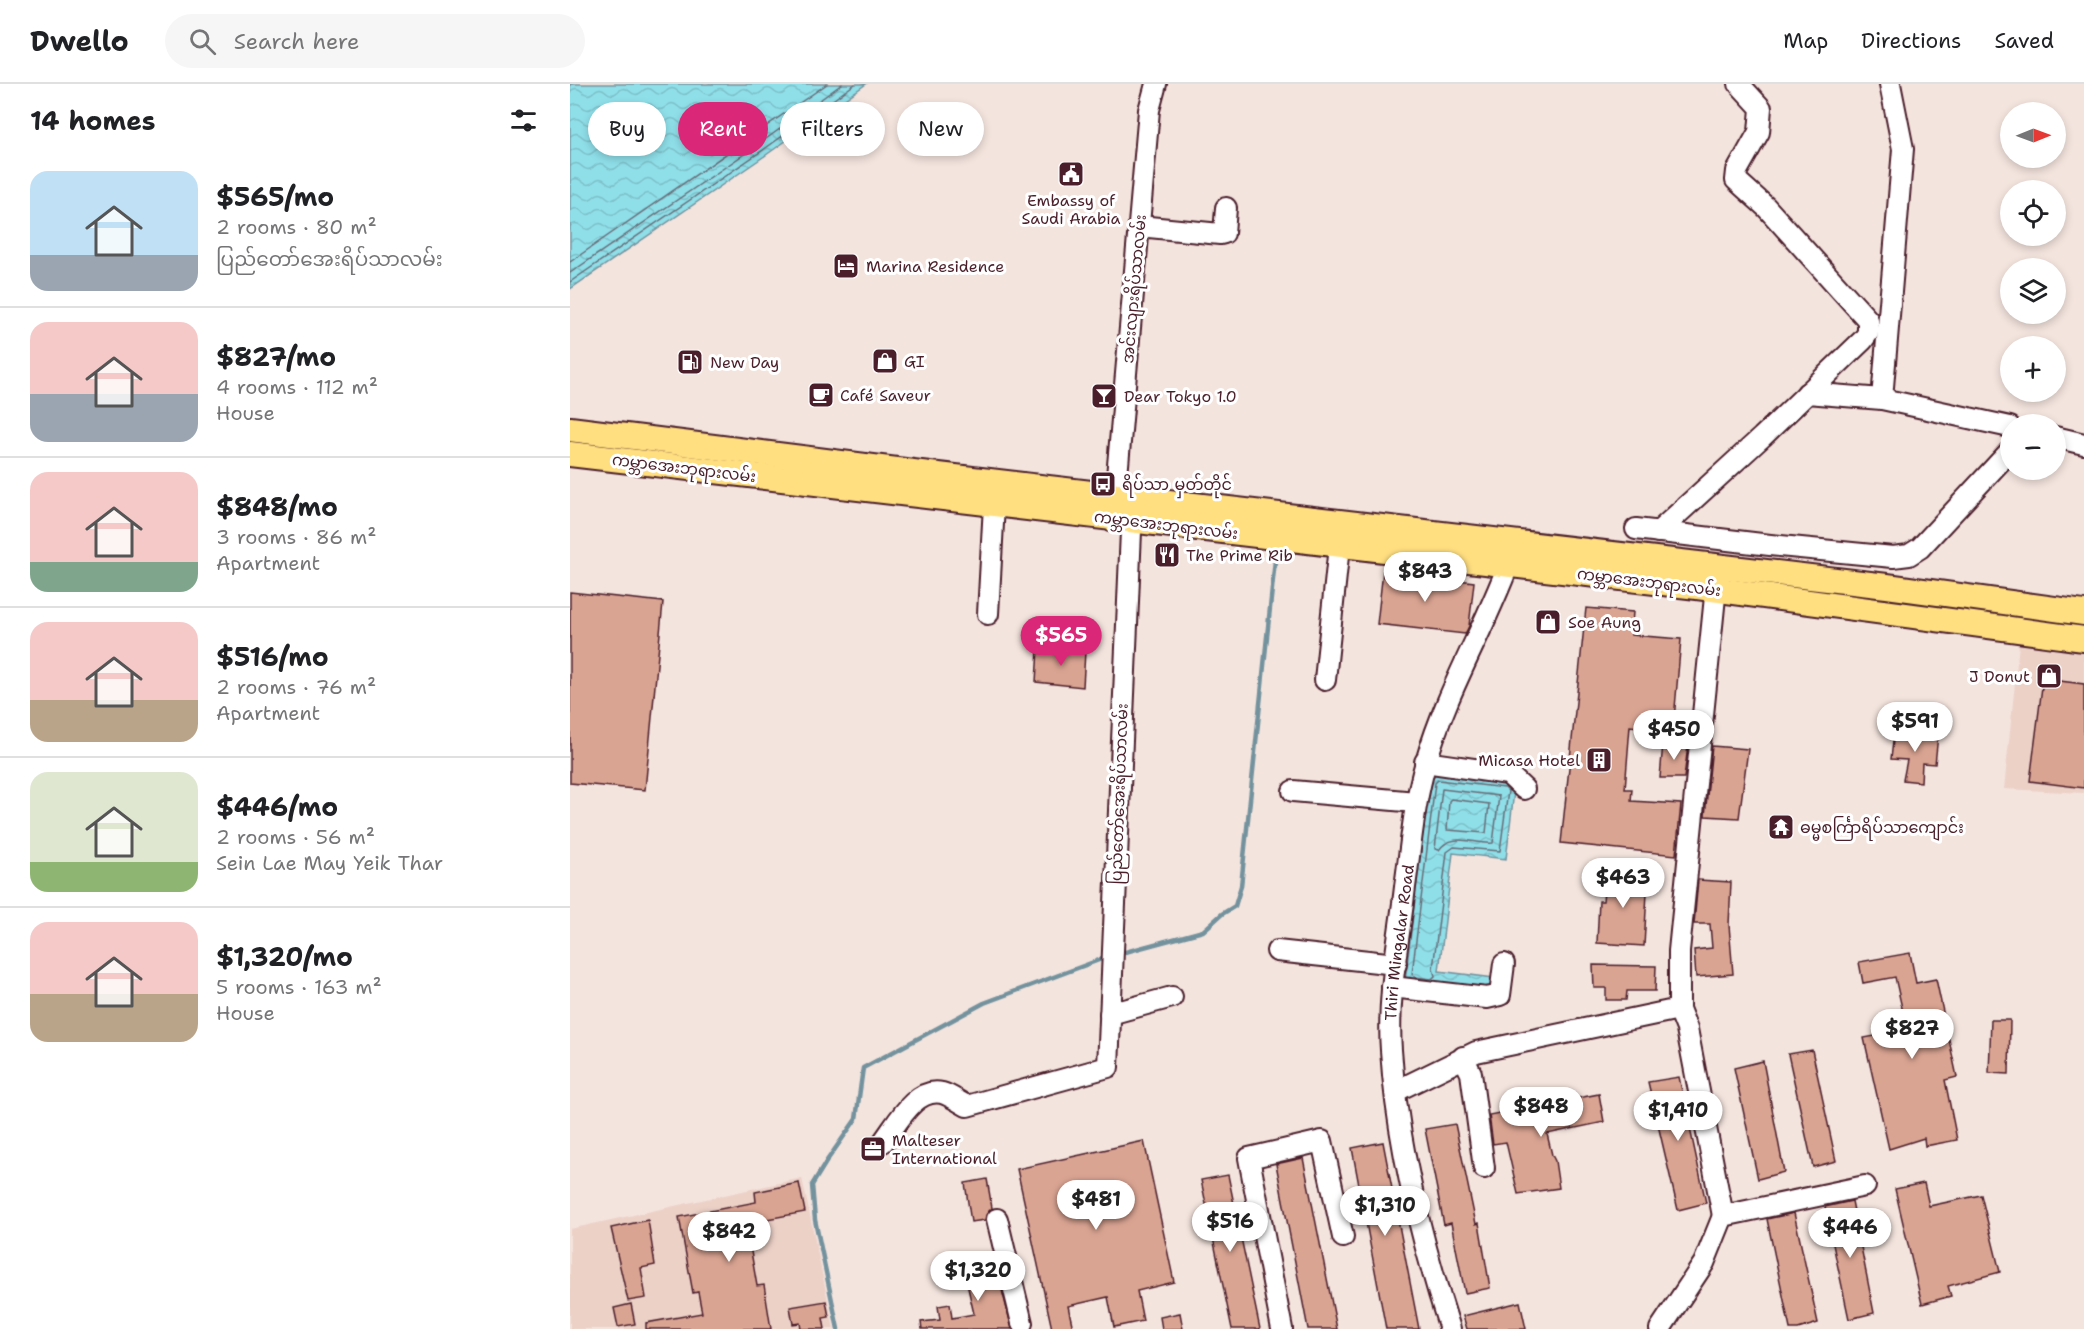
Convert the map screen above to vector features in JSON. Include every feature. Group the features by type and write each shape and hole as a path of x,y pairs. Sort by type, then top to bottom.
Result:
{"main road":[{"name":"ကမ္ဘာအေးဘုရားလမ်း","path":"570,429 920,484 994,505 1716,590 2084,639"},
{"name":"ကမ္ဘာအေးဘုရားလမ်း","path":"570,454 920,484 1124,496 1887,586 2084,613"}],"street":[{"name":"အင်းလျားရိပ်သာလမ်း","path":"1123,520 1140,226 1149,110 1156,84"},
{"path":"1658,532 1762,437 1868,333 1868,320 1766,207 1736,180 1737,171 1759,132 1761,108 1739,84"},
{"path":"1882,399 1903,149 1890,84"},
{"path":"1140,226 1220,234 1224,233 1226,208"},
{"path":"1807,393 1882,399 2000,426"},
{"path":"2066,440 2084,444"},
{"path":"1636,529 1860,554 1893,557 1909,555 1920,548 2000,462"},
{"path":"988,614 994,505"},
{"name":"ပြည်တော်အေးရိပ်သာလမ်း","path":"883,1142 913,1102 927,1093 942,1094 967,1106 1108,1067 1123,520"},
{"name":"Thiri Mingalar Road","path":"1450,1329 1405,1162 1390,1048 1392,987 1416,802 1425,762 1445,704 1509,566 1517,542"},
{"path":"1325,680 1339,546"},
{"path":"1660,1329 1704,1263 1723,1216 1687,1029 1679,1009 1679,951 1718,566"},
{"path":"1425,762 1508,774 1524,789"},
{"path":"1293,791 1416,802"},
{"path":"1277,951 1396,964"},
{"path":"1392,987 1487,998 1500,995 1504,964"},
{"path":"1110,1014 1172,997"},
{"path":"1396,1090 1476,1052 1679,1009"},
{"path":"1463,1057 1472,1073 1484,1168"},
{"path":"1282,1329 1249,1158 1322,1141 1343,1237"},
{"path":"1723,1216 1864,1186"},
{"path":"997,1219 1022,1323"}],"shaded area":[{"path":"2019,644 2084,650 2084,793 2004,789"},
{"path":"802,1178 834,1329 570,1329 570,1229"}],"water":[{"path":"570,84 866,84 841,102 780,102 780,145 768,154 768,102 678,102 678,156 765,156 570,289"},
{"path":"1430,773 1515,783 1506,859 1453,853 1439,971 1494,978 1493,992 1405,982"}],"building":[{"path":"1383,571 1474,582 1469,626 1465,634 1377,624"},
{"path":"570,592 663,602 645,790 570,783"},
{"name":"Micasa Hotel","path":"1586,608 1633,612 1631,635 1681,639 1673,731 1630,726 1625,789 1632,789 1631,801 1681,804 1676,855 1561,843"},
{"path":"1038,649 1085,651 1083,687 1036,682"},
{"path":"2043,679 2084,684 2084,788 2030,781"},
{"path":"1894,732 1938,735 1935,764 1922,763 1921,782 1903,780 1907,760 1891,759"},
{"path":"1663,743 1688,745 1684,778 1660,778"},
{"path":"1712,746 1748,749 1739,818 1705,816"},
{"path":"1606,869 1648,875 1644,946 1597,943 1599,901 1603,901"},
{"path":"1698,880 1731,882 1729,925 1733,974 1696,977 1694,950 1712,948 1710,924 1694,924"},
{"path":"1910,953 1916,983 1936,979 1957,1077 1945,1080 1957,1140 1925,1146 1924,1138 1889,1149 1864,1038 1907,1030 1895,977 1863,983 1859,962"},
{"path":"1593,965 1656,966 1655,991 1627,991 1626,1000 1606,1000 1606,988 1594,988"},
{"path":"1991,1020 2010,1020 2009,1074 1989,1073"},
{"path":"1812,1050 1836,1161 1813,1167 1788,1054"},
{"path":"1763,1061 1784,1172 1758,1179 1734,1068"},
{"path":"1679,1077 1706,1203 1678,1210 1648,1082"},
{"path":"1599,1094 1604,1122 1547,1134 1555,1161 1559,1188 1518,1194 1506,1142 1493,1144 1489,1115"},
{"path":"1455,1124 1476,1224 1479,1223 1490,1288 1465,1293 1451,1223 1444,1225 1425,1129"},
{"path":"1144,1141 1174,1282 1137,1291 1143,1321 1114,1327 1108,1297 1068,1306 1073,1329 1052,1329 1017,1169"},
{"path":"1383,1142 1419,1329 1386,1329 1352,1148"},
{"path":"1303,1158 1337,1329 1308,1329 1276,1164"},
{"path":"1228,1175 1260,1329 1232,1329 1201,1180"},
{"path":"987,1179 992,1208 985,1220 971,1222 965,1183"},
{"path":"799,1183 805,1212 746,1223 757,1286 764,1285 771,1329 646,1329 646,1323 702,1313 698,1292 693,1293 679,1217 756,1202 755,1192"},
{"path":"1924,1183 1929,1206 1981,1195 2000,1272 1948,1286 1951,1296 1922,1304 1895,1189"},
{"path":"1852,1201 1874,1313 1849,1319 1825,1207"},
{"path":"1794,1213 1818,1323 1790,1329 1767,1219"},
{"path":"648,1220 655,1265 641,1268 646,1298 628,1301 611,1228"},
{"path":"994,1259 1012,1329 922,1329 921,1322 940,1320 938,1306 950,1304 952,1318 974,1314 963,1266"},
{"path":"826,1301 829,1317 823,1318 825,1329 801,1329 800,1323 793,1324 790,1307"},
{"path":"1520,1302 1526,1329 1467,1329 1463,1316"},
{"path":"631,1304 635,1324 618,1327 614,1308"},
{"path":"1180,1313 1183,1329 1162,1329 1160,1317"}],"waterway":[{"path":"1118,954 1203,931 1235,906 1241,886 1275,560"},
{"path":"838,1329 815,1220 812,1185 856,1119 863,1068 984,1003 1107,957"}],"place":[{"name":"Embassy of Saudi Arabia","path":"1071,174"},
{"name":"Marina Residence","path":"846,266"},
{"name":"GI","path":"885,361"},
{"name":"New Day","path":"690,362"},
{"name":"Café Saveur","path":"821,395"},
{"name":"Dear Tokyo 1.0","path":"1104,396"},
{"name":"ရိပ်သာ မှတ်တိုင်","path":"1103,484"},
{"name":"The Prime Rib","path":"1167,555"},
{"name":"Soe Aung","path":"1548,622"},
{"name":"J Donut","path":"2049,676"},
{"name":"Micasa Hotel","path":"1599,760"},
{"name":"ဓမ္မစင်္ကြာရိပ်သာကျောင်း","path":"1781,827"},
{"name":"Malteser International","path":"873,1149"}]}
